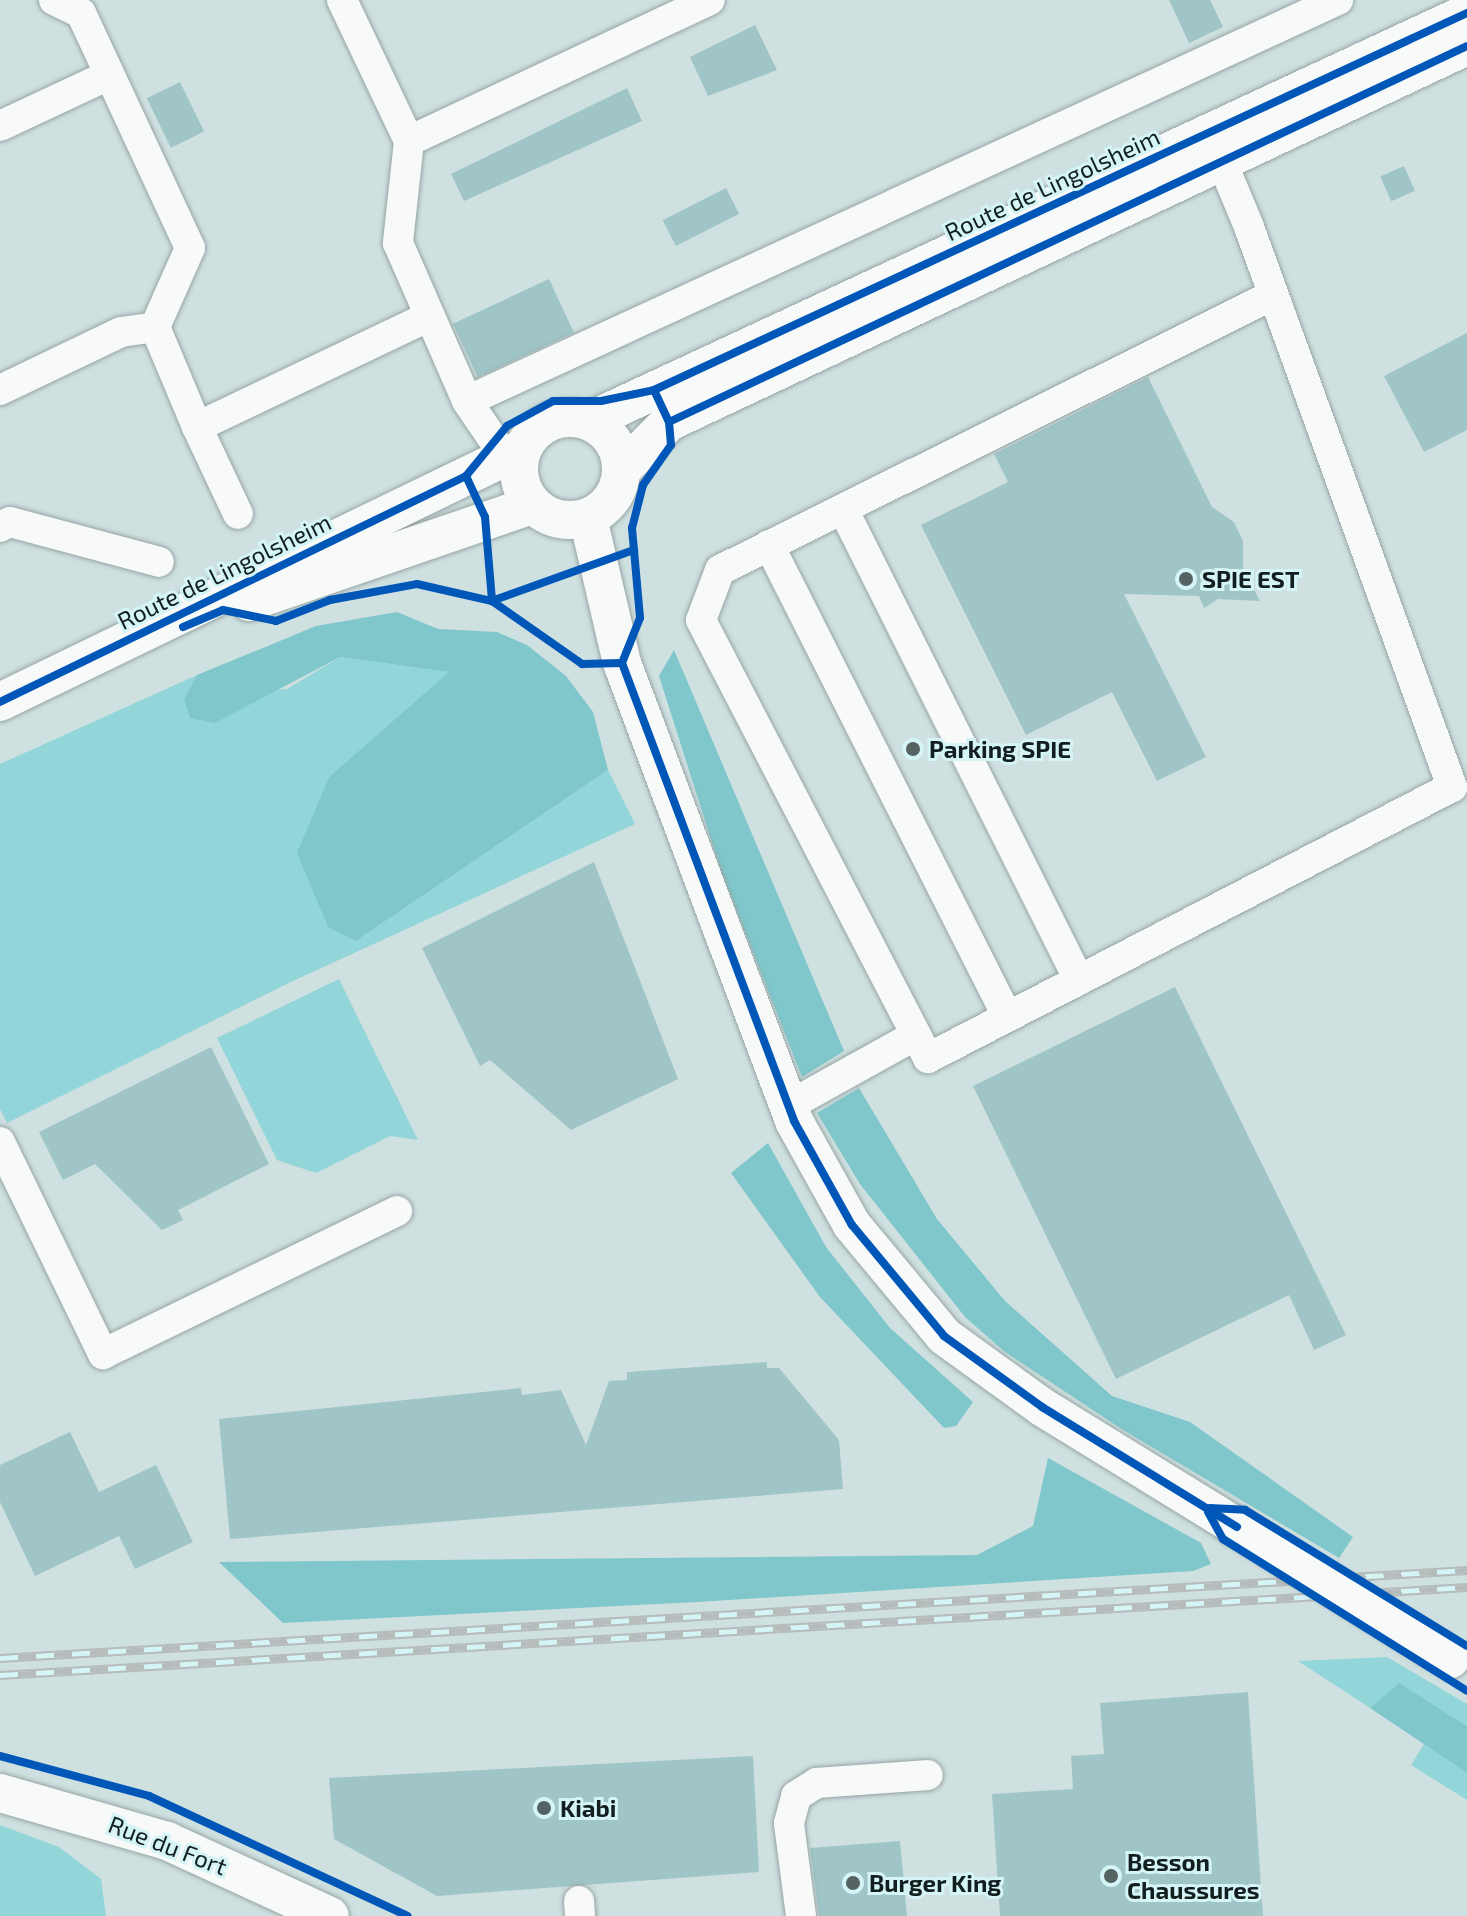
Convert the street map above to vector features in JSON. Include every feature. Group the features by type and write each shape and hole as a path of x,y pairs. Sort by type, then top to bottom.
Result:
{"main road":[{"name":"Route de Lingolsheim","path":"589,421 1467,13"},
{"path":"622,470 613,440 589,421 557,419 530,435 514,453 519,478 532,505 558,520 588,518 612,499 622,470 669,422 1467,46"},
{"name":"Route de Lingolsheim","path":"0,702 514,453"},
{"name":"Route de Lingolsheim","path":"0,717 223,610 340,574 532,505"},
{"path":"588,518 622,663 789,1106 852,1225 944,1336 1042,1407 1459,1664"},
{"name":"Rue du Fort","path":"0,1793 167,1841 330,1916"}],"street":[{"path":"54,0 81,13 190,248 155,327 238,514"},
{"path":"342,0 409,141 398,243 475,408 514,453"},
{"path":"409,141 710,0"},
{"path":"475,408 1338,0"},
{"path":"0,126 109,75"},
{"path":"1222,162 1273,295 1452,787 928,1058 701,620 720,570 1273,295"},
{"path":"197,427 430,316"},
{"path":"0,390 121,332 155,327"},
{"path":"843,509 1079,980"},
{"path":"0,527 10,522 159,562"},
{"path":"769,545 1007,1016"},
{"path":"789,1106 916,1035"},
{"path":"0,1142 103,1354 397,1211"},
{"path":"801,1916 789,1823 796,1796 817,1783 928,1775"}],"shaded area":[{"path":"397,612 438,629 497,632 527,645 566,676 593,712 608,770 356,941 328,927 297,853 329,777 449,672 340,657 215,723 190,718 184,699 197,675 316,626"},
{"path":"674,650 844,1051 802,1077 722,874 659,676"},
{"path":"340,657 450,672 329,777 356,941 608,770 635,824 293,981 7,1123 0,1109 0,764 197,675 184,699 287,689"},
{"path":"339,979 418,1140 390,1136 316,1173 277,1160 217,1038"},
{"path":"859,1088 937,1219 1005,1301 1112,1396 1190,1422 1353,1537 1339,1558 1123,1430 1005,1352 965,1317 860,1184 817,1113"},
{"path":"768,1143 826,1247 890,1328 973,1402 956,1426 944,1428 820,1297 731,1173"},
{"path":"1048,1458 1201,1543 1211,1564 1193,1571 697,1602 283,1623 219,1562 977,1555 1033,1526"},
{"path":"1387,1657 1467,1704 1467,1726 1400,1684 1370,1708 1298,1661"},
{"path":"1399,1683 1467,1726 1467,1773 1370,1708"},
{"path":"1424,1744 1467,1773 1467,1800 1411,1765"},
{"path":"0,1825 59,1847 101,1879 106,1916 0,1916"}],"building":[{"path":"1169,0 1210,0 1223,27 1189,43"},
{"path":"755,25 777,70 708,96 690,57"},
{"path":"180,82 204,131 171,148 147,98"},
{"path":"627,88 642,121 464,201 451,174"},
{"path":"1404,166 1415,191 1391,201 1380,177"},
{"path":"726,188 739,214 676,246 663,220"},
{"path":"549,279 574,332 478,377 453,324"},
{"path":"1467,333 1467,430 1424,452 1384,376"},
{"name":"SPIE EST","path":"1148,377 1212,507 1234,522 1243,541 1243,568 1260,601 1218,599 1204,608 1199,596 1124,594 1206,757 1157,781 1112,692 1026,735 921,525 1008,482 994,454"},
{"path":"594,862 678,1079 571,1130 490,1060 480,1066 422,948"},
{"path":"1175,987 1346,1335 1314,1350 1289,1295 1116,1379 973,1086"},
{"path":"211,1047 269,1164 178,1210 183,1220 162,1230 95,1164 63,1180 39,1132"},
{"path":"767,1362 767,1368 779,1368 839,1440 843,1489 230,1539 219,1419 521,1388 522,1395 561,1390 586,1445 609,1381 627,1380 627,1372"},
{"path":"70,1432 99,1492 156,1465 193,1542 135,1569 119,1536 35,1576 0,1502 0,1465"},
{"name":"Besson Chaussures","path":"1248,1692 1263,1916 1000,1916 992,1794 1073,1789 1071,1756 1104,1754 1100,1703"},
{"name":"Kiabi","path":"753,1756 759,1872 437,1896 334,1839 329,1778"},
{"name":"Burger King","path":"900,1841 907,1916 819,1916 810,1848"}],"railway":[{"path":"0,1658 1467,1570"},
{"path":"0,1675 1467,1587"}],"cycle path":[{"path":"654,390 1467,13"},
{"path":"669,422 1467,46"},
{"path":"0,702 466,476 507,426 553,401 601,401 654,390 669,422 671,445 643,485 632,528 640,618 622,663 794,1121 852,1225 944,1336 1042,1407 1237,1527"},
{"path":"466,476 485,517 492,601 634,550"},
{"path":"183,627 223,610 276,621 330,600 417,584 492,601 582,664 622,663"},
{"path":"1210,1508 1245,1510 1467,1646"},
{"path":"1208,1512 1223,1539 1467,1691"},
{"path":"0,1756 149,1796 407,1916"}],"place":[{"name":"SPIE EST","path":"1186,579"},
{"name":"Parking SPIE","path":"913,749"},
{"name":"Kiabi","path":"544,1808"},
{"name":"Besson Chaussures","path":"1111,1876"},
{"name":"Burger King","path":"853,1883"}]}
